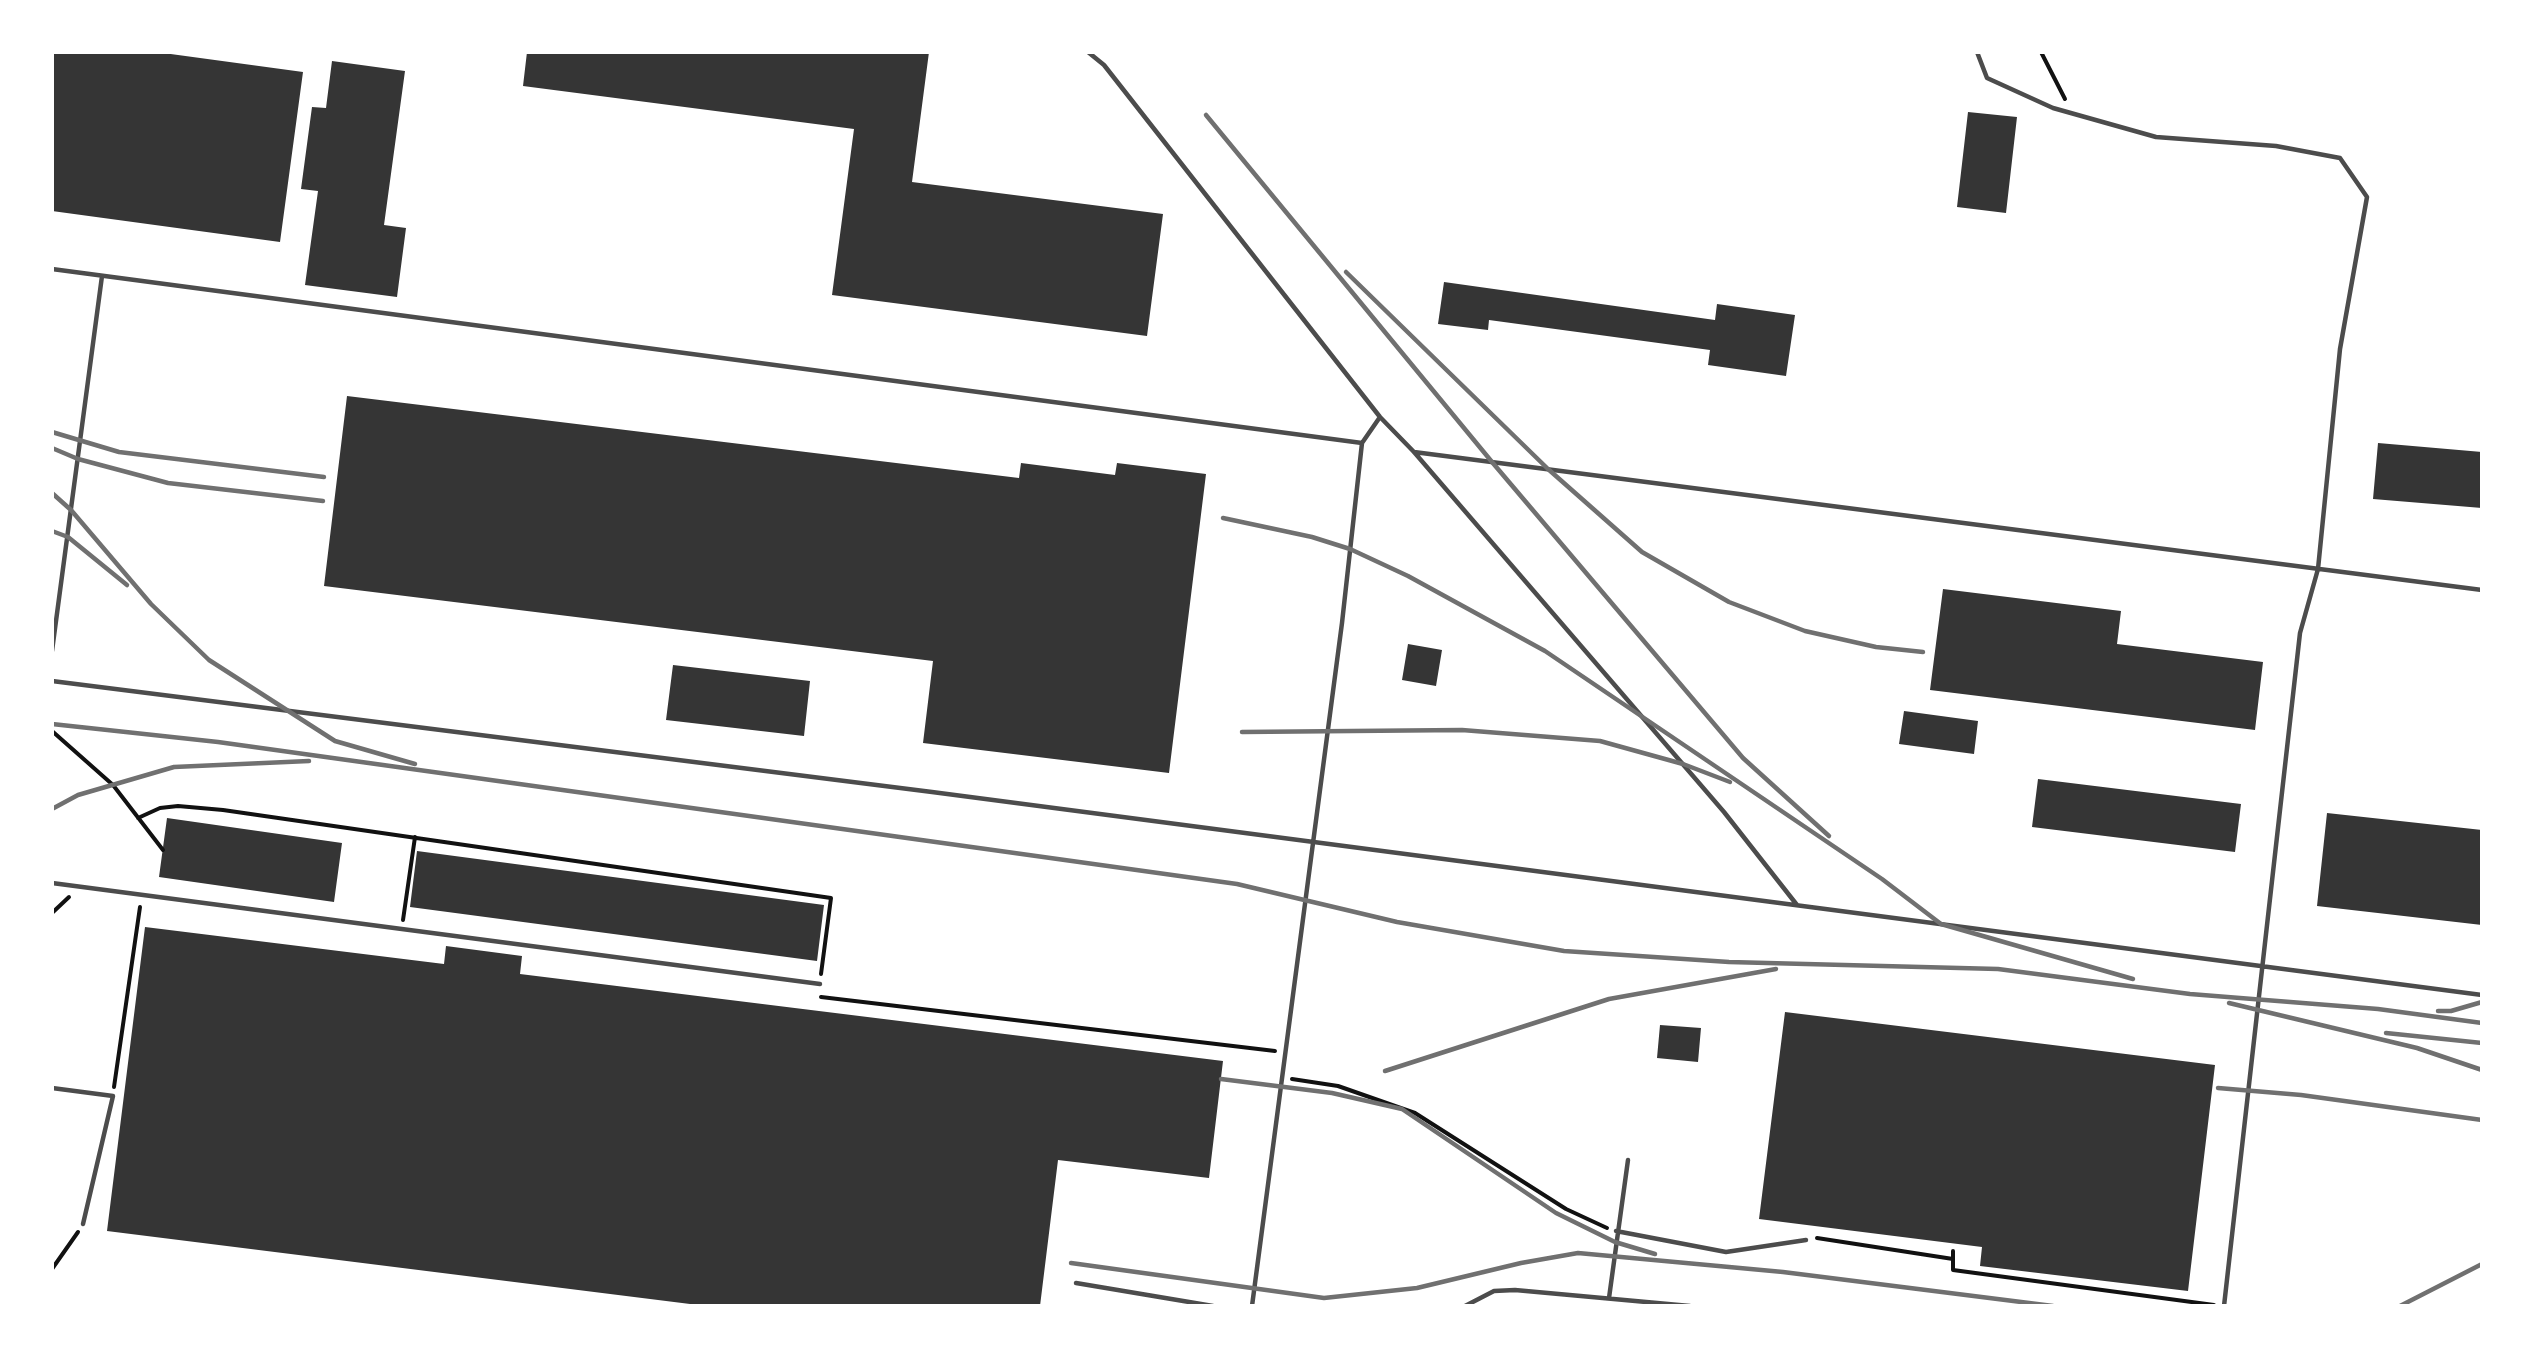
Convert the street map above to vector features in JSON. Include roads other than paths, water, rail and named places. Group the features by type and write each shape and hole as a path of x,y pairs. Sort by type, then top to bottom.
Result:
{"lane":[{"path":"1088,52 1104,65 1380,417 1414,452 1724,812 1797,905"},
{"path":"1977,52 1987,78 2072,113 2156,137 2276,146 2340,158 2367,197 2340,349 2318,569 2300,633 2224,1305"},
{"path":"52,269 1362,443"},
{"path":"52,651 102,276"},
{"path":"1252,1305 1313,842 1362,443 1380,417"},
{"path":"1414,452 2481,590"},
{"path":"52,681 1313,842 2481,995"},
{"path":"52,883 820,984"},
{"path":"52,1088 113,1096 84,1224"},
{"path":"1609,1298 1616,1231 1628,1160"},
{"path":"1616,1231 1726,1252 1806,1240"},
{"path":"1076,1283 1213,1305"},
{"path":"1465,1305 1494,1292 1515,1290 1690,1305"}],"railway":[{"path":"1206,115 1492,462 1743,758 1829,836"},
{"path":"1346,272 1548,469 1642,552 1729,602 1805,631 1876,647 1923,652"},
{"path":"52,432 119,452 324,477"},
{"path":"52,448 78,459 168,483 323,501"},
{"path":"52,493 71,510 151,604 209,660 335,741 415,764"},
{"path":"1223,518 1312,537 1350,549 1408,576 1545,651 1882,879 1941,924 2133,979"},
{"path":"52,531 68,537 127,585"},
{"path":"52,724 218,742 1237,884 1397,922 1564,951 1729,962 1998,969 2190,994 2378,1009 2482,1023"},
{"path":"1242,732 1462,730 1600,741 1683,764 1730,782"},
{"path":"52,809 78,795 174,767 309,761"},
{"path":"1385,1071 1609,999 1776,969"},
{"path":"2438,1011 2451,1011 2482,1002"},
{"path":"2229,1003 2417,1048 2482,1070"},
{"path":"2386,1033 2482,1043"},
{"path":"1221,1079 1332,1093 1402,1109 1556,1213 1615,1242 1655,1254"},
{"path":"2218,1088 2301,1095 2482,1120"},
{"path":"1071,1263 1324,1298 1417,1288 1521,1263 1578,1253 1783,1272 2053,1306"},
{"path":"2400,1306 2482,1264"}]}
